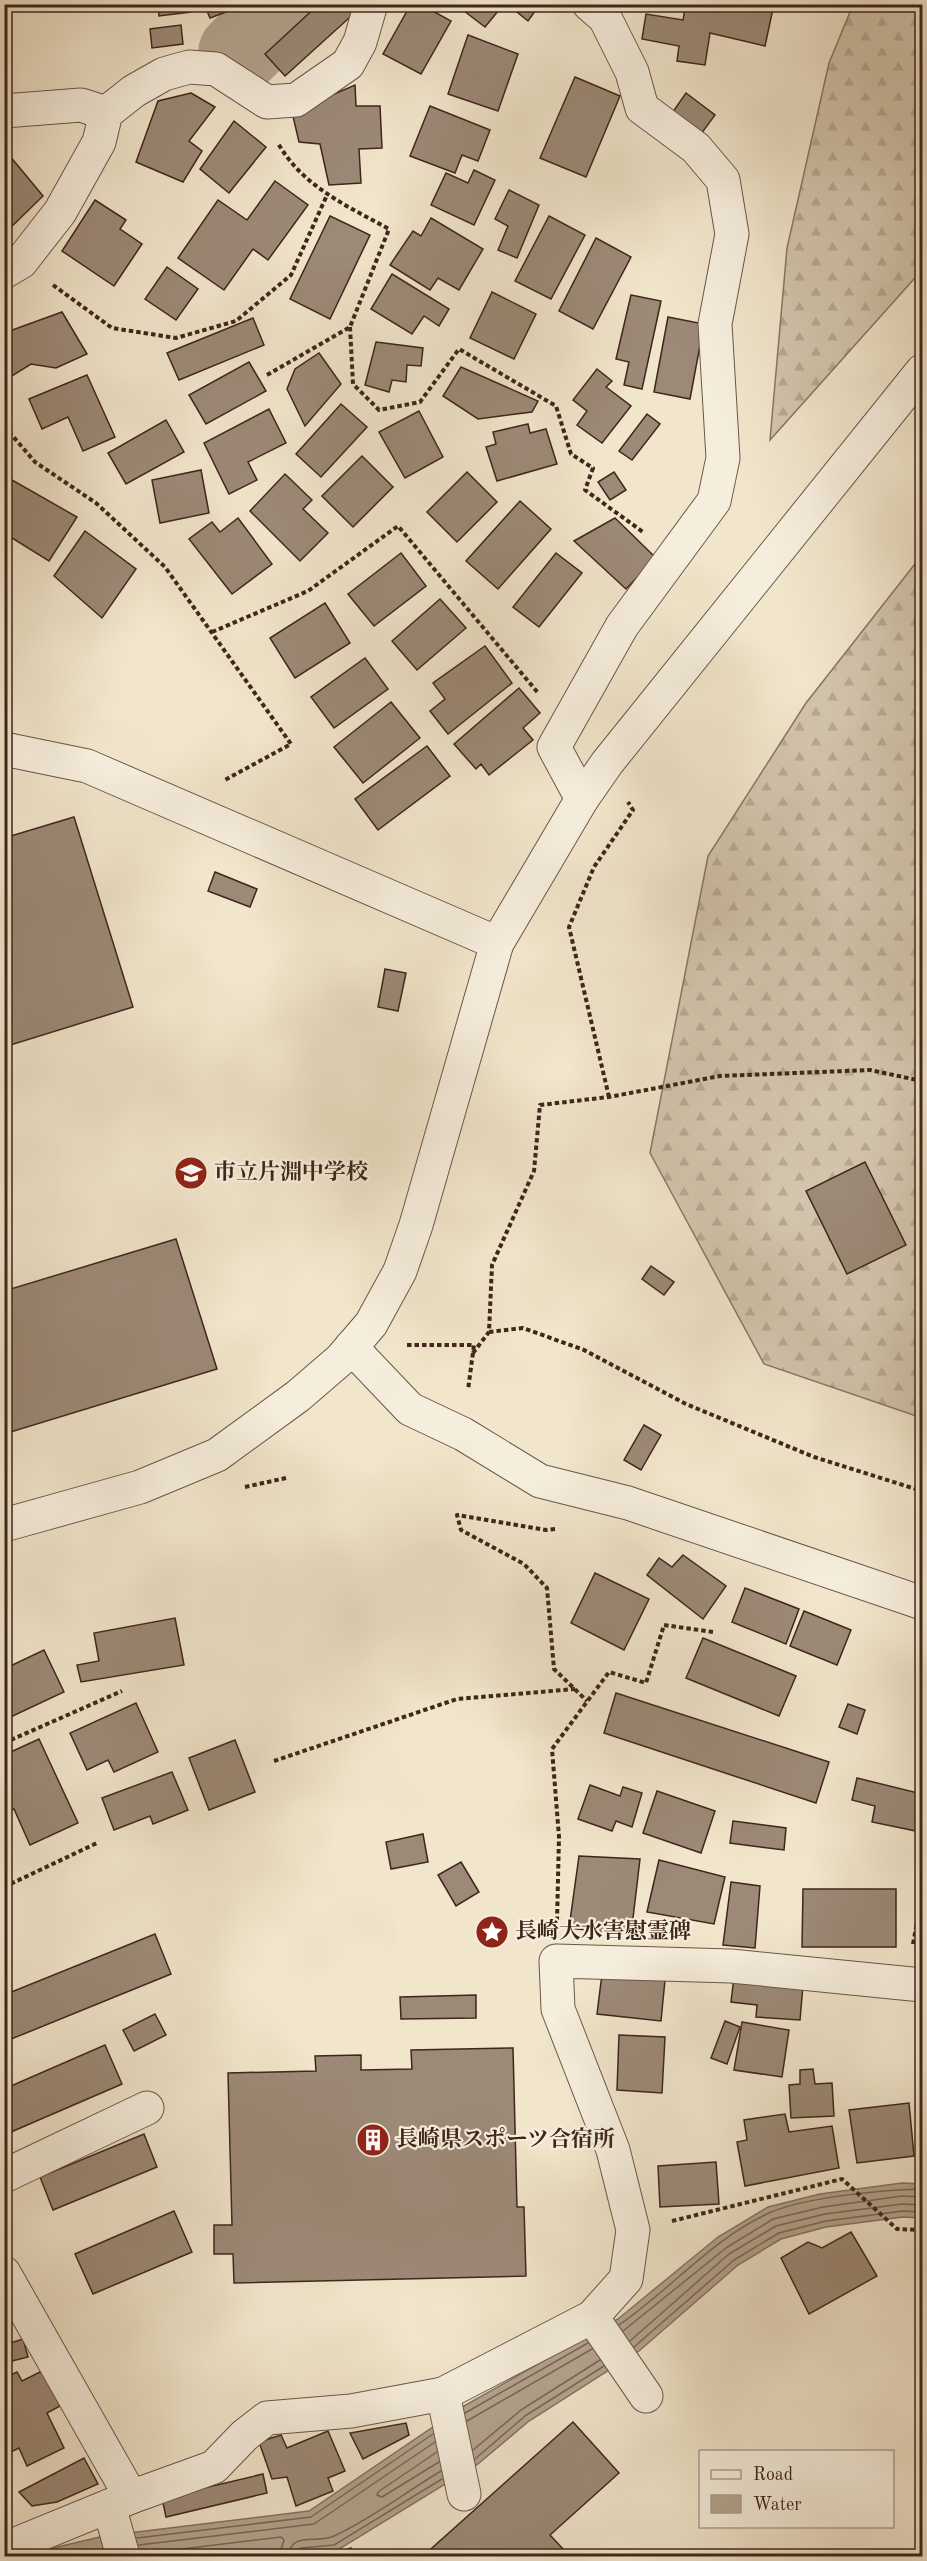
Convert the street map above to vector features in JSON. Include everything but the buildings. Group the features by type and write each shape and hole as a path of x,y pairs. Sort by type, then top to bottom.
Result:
{"street":[{"path":"13,267 60,213 99,142 106,113 134,91 154,79 189,67 216,69 267,102 296,100 348,64 360,42 371,4"},
{"path":"582,799 554,747 622,626 714,501 723,458 715,324 732,234 723,180 696,148 642,108 632,72 605,18 589,4"},
{"path":"4,111 81,105 106,113"},
{"path":"4,1525 140,1487 217,1455 298,1396 361,1335 400,1271 413,1234 497,943 582,799 607,763 922,371"},
{"path":"4,749 87,766 497,943"},
{"path":"361,1335 410,1409 462,1434 540,1481 628,1503 922,1603"},
{"path":"4,2549 120,2524 214,2467 245,2435 267,2418 351,2411 443,2394 592,2317 626,2279 633,2230 613,2150 558,2009 556,1961 731,1966 914,1984"},
{"path":"4,2176 147,2108"},
{"path":"4,2273 118,2470 120,2524"},
{"path":"592,2317 646,2396"},
{"path":"443,2394 464,2494"}],"path":[{"path":"267,102 274,135 289,163 327,195 389,228 351,327 353,384 379,410 420,402 459,349 556,406 571,454 593,468 585,490 675,555"},
{"path":"13,267 112,328 176,338 236,321 291,275 327,195"},
{"path":"267,375 351,327"},
{"path":"4,426 35,462 96,503 165,567 291,744 180,805"},
{"path":"212,632 308,591 398,526 557,715 578,707"},
{"path":"609,1097 569,927 594,867 633,810"},
{"path":"473,1353 489,1332 492,1265 534,1171 540,1105 609,1097 731,1076 870,1070 922,1081"},
{"path":"489,1332 523,1328 584,1350 686,1404 814,1457 922,1491"},
{"path":"361,1335 402,1346 474,1345"},
{"path":"558,1528 546,1530 457,1515 462,1530 525,1564 548,1588 554,1669 587,1701"},
{"path":"556,1961 559,1838 552,1749 609,1672 646,1683 664,1624 713,1632"},
{"path":"274,1761 457,1699 575,1689"},
{"path":"4,1743 122,1691"},
{"path":"4,1887 97,1843"},
{"path":"914,1984 922,1896"},
{"path":"633,2230 842,2179 897,2229 922,2230"}],"green space":[{"path":"853,5 922,5 922,270 770,440 787,248 829,63"},
{"path":"922,555 922,1418 764,1364 650,1153 708,856 806,703"}],"water":[{"path":"902,2183 922,2184 922,2218 903,2217 826,2227 781,2239 738,2265 639,2351 529,2421 478,2464 336,2551 266,2556 35,2556 49,2549 104,2536 309,2511 464,2406 618,2319 718,2237 768,2207 820,2194"}],"waterway":[{"path":"239,53 290,4"}],"place":[{"name":"市立片淵中学校","path":"191,1173"},
{"name":"長崎大水害慰霊碑","path":"492,1932"},
{"name":"長崎県スポーツ合宿所","path":"373,2140"}]}
